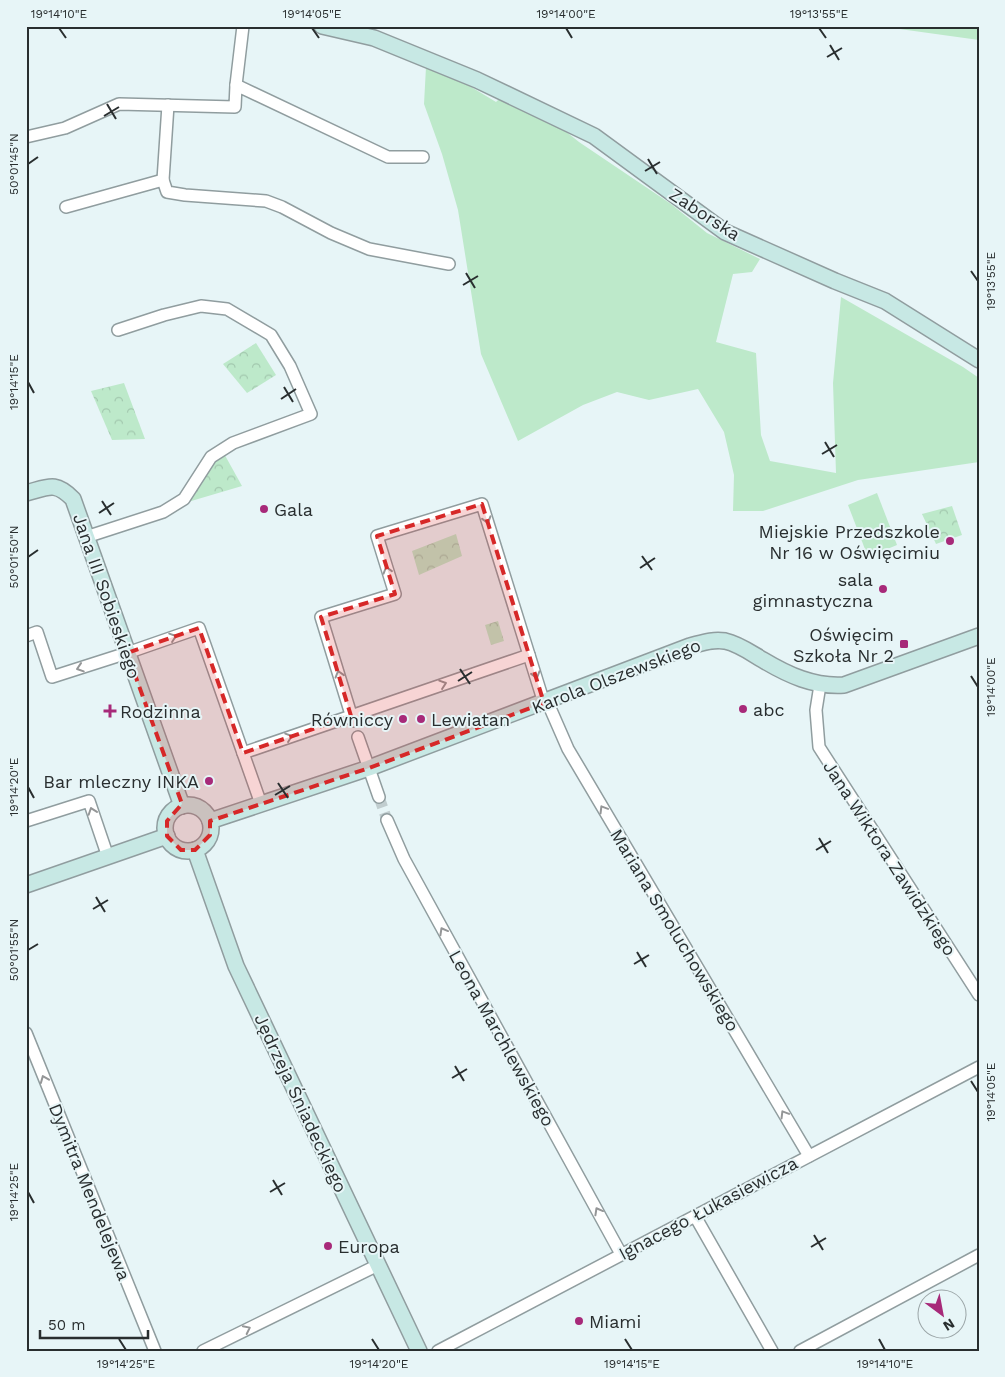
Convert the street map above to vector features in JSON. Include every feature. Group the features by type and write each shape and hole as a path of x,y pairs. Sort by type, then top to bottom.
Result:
{"street":[{"path":"26,137 64,128 119,104 235,107 243,26"},
{"name":"Zaborska","path":"322,26 374,38 477,80 594,136 725,232 835,281 886,301 979,360"},
{"path":"236,85 388,157 424,157"},
{"path":"168,105 163,180 167,192 266,201 282,207 331,233 369,249 449,264"},
{"path":"66,207 163,180"},
{"path":"86,536 162,512 184,499 211,458 233,444 311,414 290,366 271,336 227,309 202,306 164,315 118,330"},
{"name":"Jana III Sobieskiego","path":"26,494 51,486 63,489 73,499 182,806"},
{"name":"Mariana Smoluchowskiego","path":"352,718 321,616 395,594 376,536 482,504 529,655 546,702 568,750 809,1156"},
{"path":"26,636 38,632 52,677 199,628 261,804"},
{"path":"820,685 844,685 979,636"},
{"name":"Karola Olszewskiego","path":"210,821 368,768 710,640 725,641 738,645 784,672 820,685"},
{"path":"243,753 352,718 529,655"},
{"name":"Jana Wiktora Zawidzkiego","path":"820,685 816,710 819,747 975,983 979,995"},
{"path":"358,737 380,797"},
{"path":"26,821 89,801 108,857"},
{"path":"182,806 197,807 207,815 210,821 210,835 202,847 195,850 181,850 175,847 167,836 167,821 171,814 182,806"},
{"name":"Leona Marchlewskiego","path":"387,820 404,860 621,1254"},
{"path":"26,884 167,836"},
{"name":"Jędrzeja Śniadeckiego","path":"195,850 236,966 419,1351"},
{"name":"Dymitra Mendelejewa","path":"26,1033 29,1050 155,1351"},
{"name":"Ignacego Łukasiewicza","path":"438,1351 979,1067"},
{"path":"695,1216 772,1351"},
{"path":"800,1351 979,1255"},
{"path":"203,1351 378,1265"}],"highlighted area":[{"path":"482,504 544,703 369,768 210,821 210,835 195,850 181,850 167,836 167,821 182,804 127,653 199,628 243,753 351,716 321,617 395,594 377,536"}],"green space":[{"path":"878,26 979,26 979,40"},
{"path":"426,67 458,79 496,102 501,97 559,126 579,142 671,204 707,233 760,259 752,272 733,274 716,342 756,353 761,435 770,461 836,473 833,383 841,297 979,378 979,462 858,480 763,511 733,511 734,475 724,432 698,389 649,400 617,392 583,405 518,441 481,354 458,210 442,154 424,104"},
{"path":"256,343 276,375 247,393 223,364"},
{"path":"124,383 145,439 112,440 91,391"},
{"path":"222,450 242,486 171,507"},
{"path":"877,493 897,545 868,557 848,505"},
{"path":"952,506 962,535 936,544 922,514"},
{"path":"456,534 462,556 419,575 412,551"},
{"path":"498,621 504,641 491,645 485,625"}],"tunnel":[{"path":"379,797 387,820"}],"place":[{"name":"Gala","path":"264,509"},
{"name":"Miejskie Przedszkole Nr 16 w Oświęcimiu","path":"950,541"},
{"name":"sala gimnastyczna","path":"883,589"},
{"name":"Oświęcim Szkoła Nr 2","path":"904,644"},
{"name":"abc","path":"743,709"},
{"name":"Rodzinna","path":"110,711"},
{"name":"Równiccy","path":"403,719"},
{"name":"Lewiatan","path":"421,719"},
{"name":"Bar mleczny INKA","path":"209,781"},
{"name":"Europa","path":"328,1246"},
{"name":"Miami","path":"579,1321"}]}
